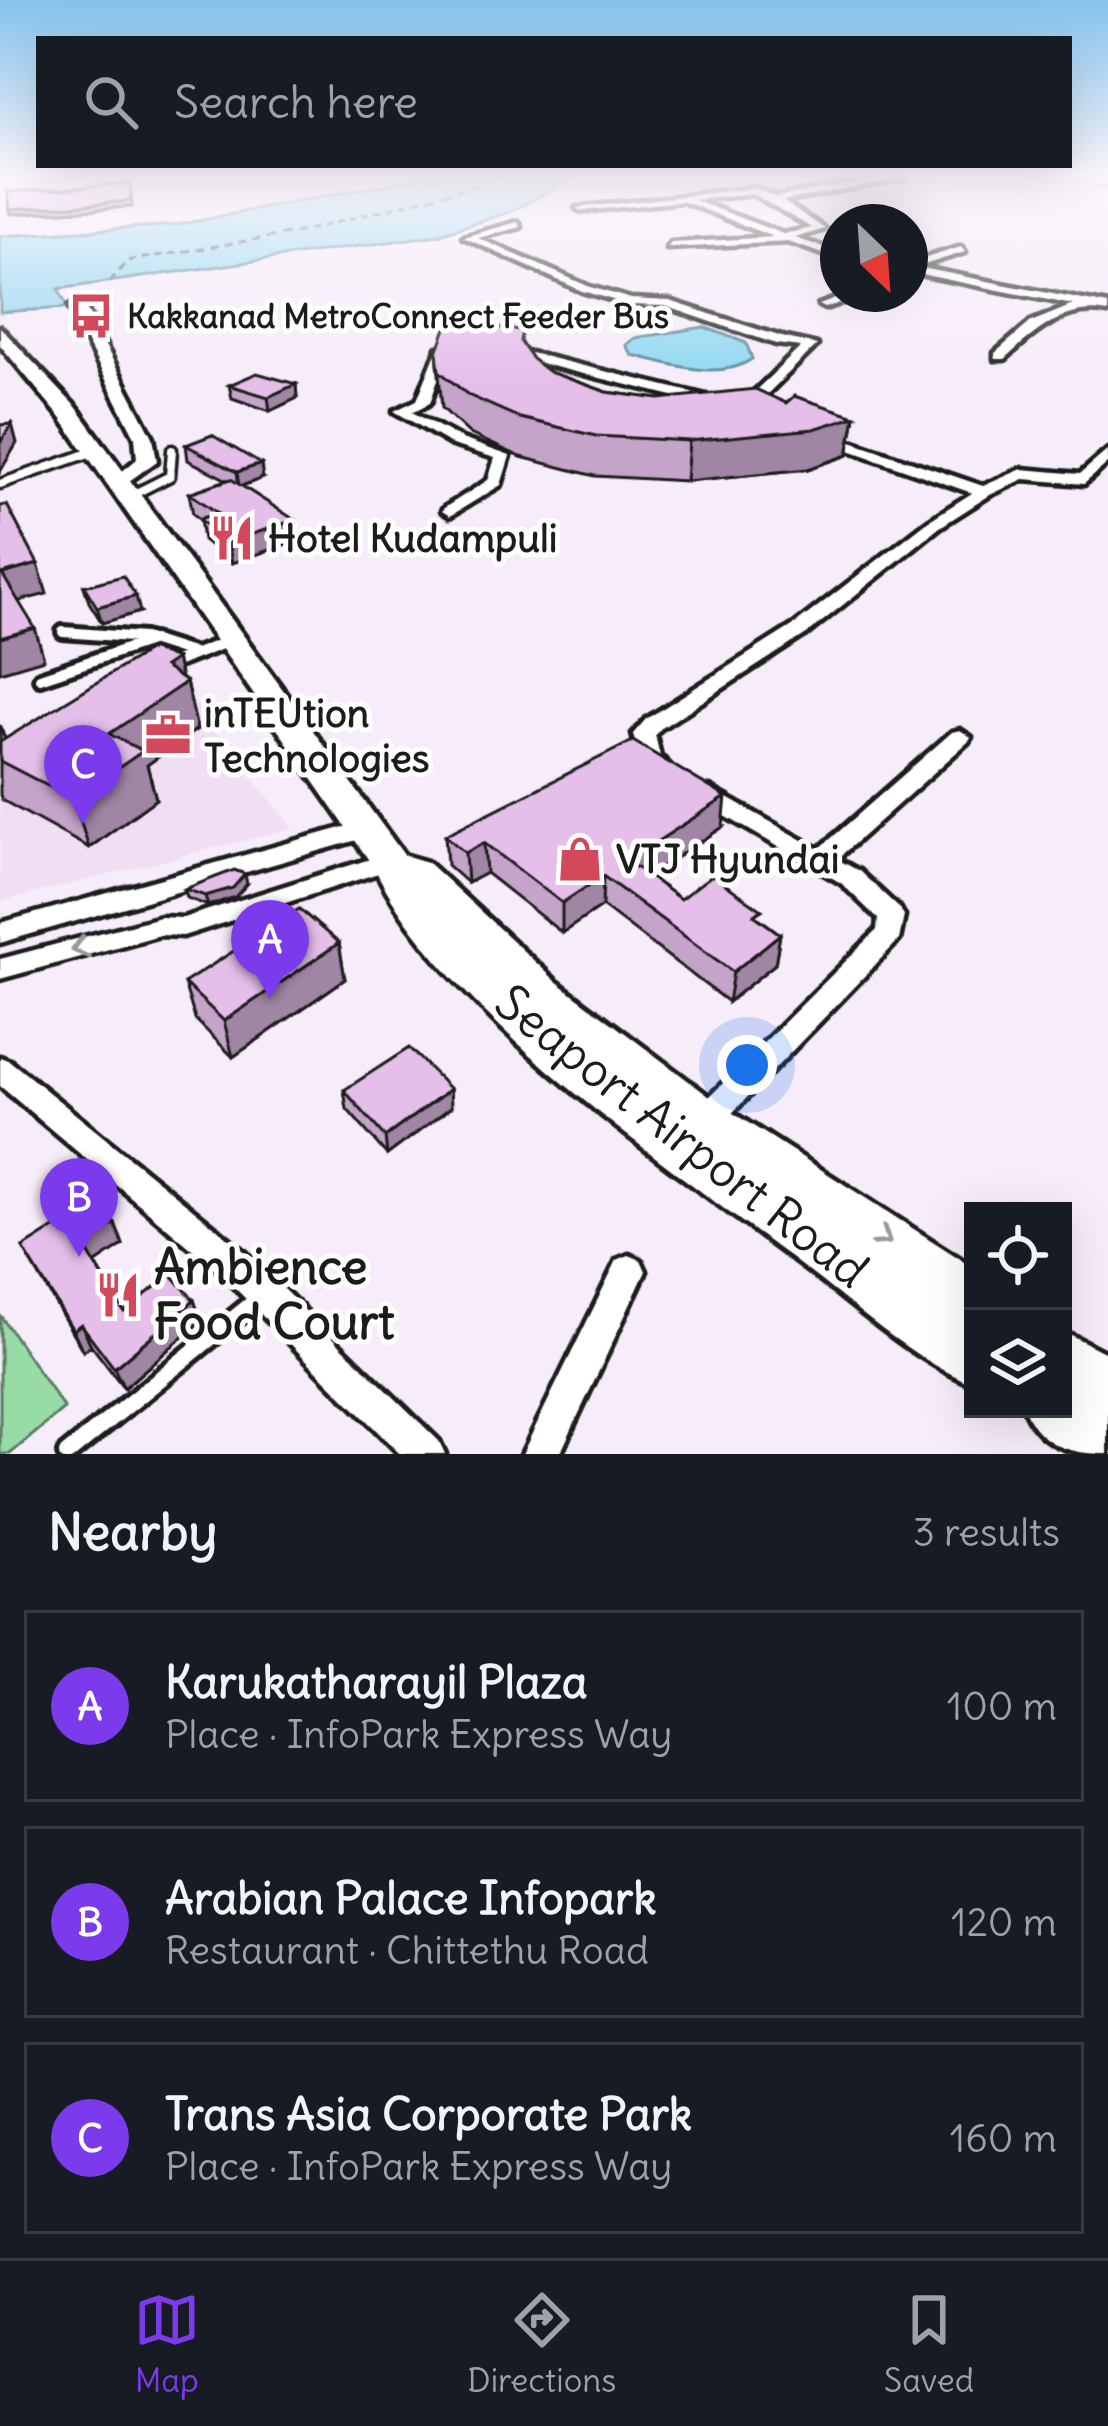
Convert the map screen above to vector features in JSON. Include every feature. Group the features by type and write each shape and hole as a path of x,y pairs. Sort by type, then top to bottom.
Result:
{"main road":[{"name":"Seaport Airport Road","path":"0,333 95,451 450,947 565,1052 693,1134 780,1225 964,1351"},
{"path":"693,1134 964,1293"},
{"path":"1072,1364 1108,1386"},
{"path":"1066,1418 1108,1444"}],"street":[{"path":"485,245 586,290 630,302 666,303 780,341 811,346 744,409"},
{"path":"671,246 687,245"},
{"path":"928,262 961,250"},
{"path":"928,274 1108,309"},
{"path":"1000,356 1035,325 1088,304"},
{"path":"77,308 144,437 147,461 123,490"},
{"path":"450,511 495,482 503,456 457,442 401,411 423,403 430,393 442,351 480,347 534,356 634,386 766,416"},
{"path":"809,431 984,491"},
{"path":"693,1134 890,934 892,916 873,894 822,860 671,775 650,759 644,734 666,712 801,629 934,524 984,491 1022,474 1084,479 1108,454"},
{"path":"822,860 960,737"},
{"path":"245,878 308,847 387,863"},
{"path":"0,933 149,893 170,881 233,863 269,896"},
{"path":"0,969 160,926 183,927 246,909 269,896 387,863"},
{"path":"149,893 201,896 160,926"},
{"path":"0,1069 265,1294 426,1454"},
{"path":"541,1454 629,1271"}],"lane":[{"path":"123,490 170,476 172,450"},
{"path":"0,484 95,451"},
{"path":"63,632 156,639 191,653"},
{"path":"40,678 156,639"},
{"path":"152,676 191,653 229,640"},
{"path":"67,1454 265,1294"}],"shaded area":[{"path":"179,677 210,726 294,828 0,902 0,783"}],"green space":[{"path":"0,1315 64,1409 10,1454 0,1454"}],"water":[{"path":"0,245 368,245 58,289 68,308 0,312"},
{"path":"704,327 746,343 752,359 724,369 693,369 632,355 626,345 635,338"}],"building":[{"path":"448,323 522,330 520,341 549,372 607,392 659,399 755,389 786,403 794,396 855,416 814,429 689,441 596,436 520,418 468,395 439,371 437,352"},
{"path":"257,373 296,384 268,397 229,385"},
{"path":"12,424 0,443 0,425"},
{"path":"212,435 261,464 237,472 186,445"},
{"path":"231,479 295,520 228,542 199,519 218,513 189,493"},
{"path":"7,505 38,564 2,574 35,628 0,638 0,506"},
{"path":"123,576 136,596 97,607 84,586"},
{"path":"151,649 176,659 164,667 186,682 109,734 143,751 73,799 0,761 0,742"},
{"path":"633,741 726,797 627,861 680,899 712,875 762,910 754,915 780,934 733,972 603,876 562,903 484,843 465,853 445,835"},
{"path":"234,870 245,874 233,888 205,896 185,889"},
{"path":"299,909 339,943 224,1021 184,983"},
{"path":"409,1048 450,1089 385,1137 344,1090"},
{"path":"99,1200 115,1223 83,1244 124,1312 171,1274 194,1300 114,1368 81,1324 73,1330 23,1248"}],"ferry route":[{"path":"110,282 127,261 223,245"}],"tunnel":[{"path":"203,906 242,896"}],"place":[{"name":"Kakkanad MetroConnect Feeder Bus","path":"91,316"},
{"name":"Hotel Kudampuli","path":"232,538"},
{"name":"inTEUtion Technologies","path":"168,735"},
{"name":"Trans Asia Corporate Park","path":"83,824"},
{"name":"VTJ Hyundai","path":"580,859"},
{"name":"Karukatharayil Plaza","path":"270,999"},
{"name":"Arabian Palace Infopark","path":"79,1257"},
{"name":"Ambience Food Court","path":"118,1295"}]}
